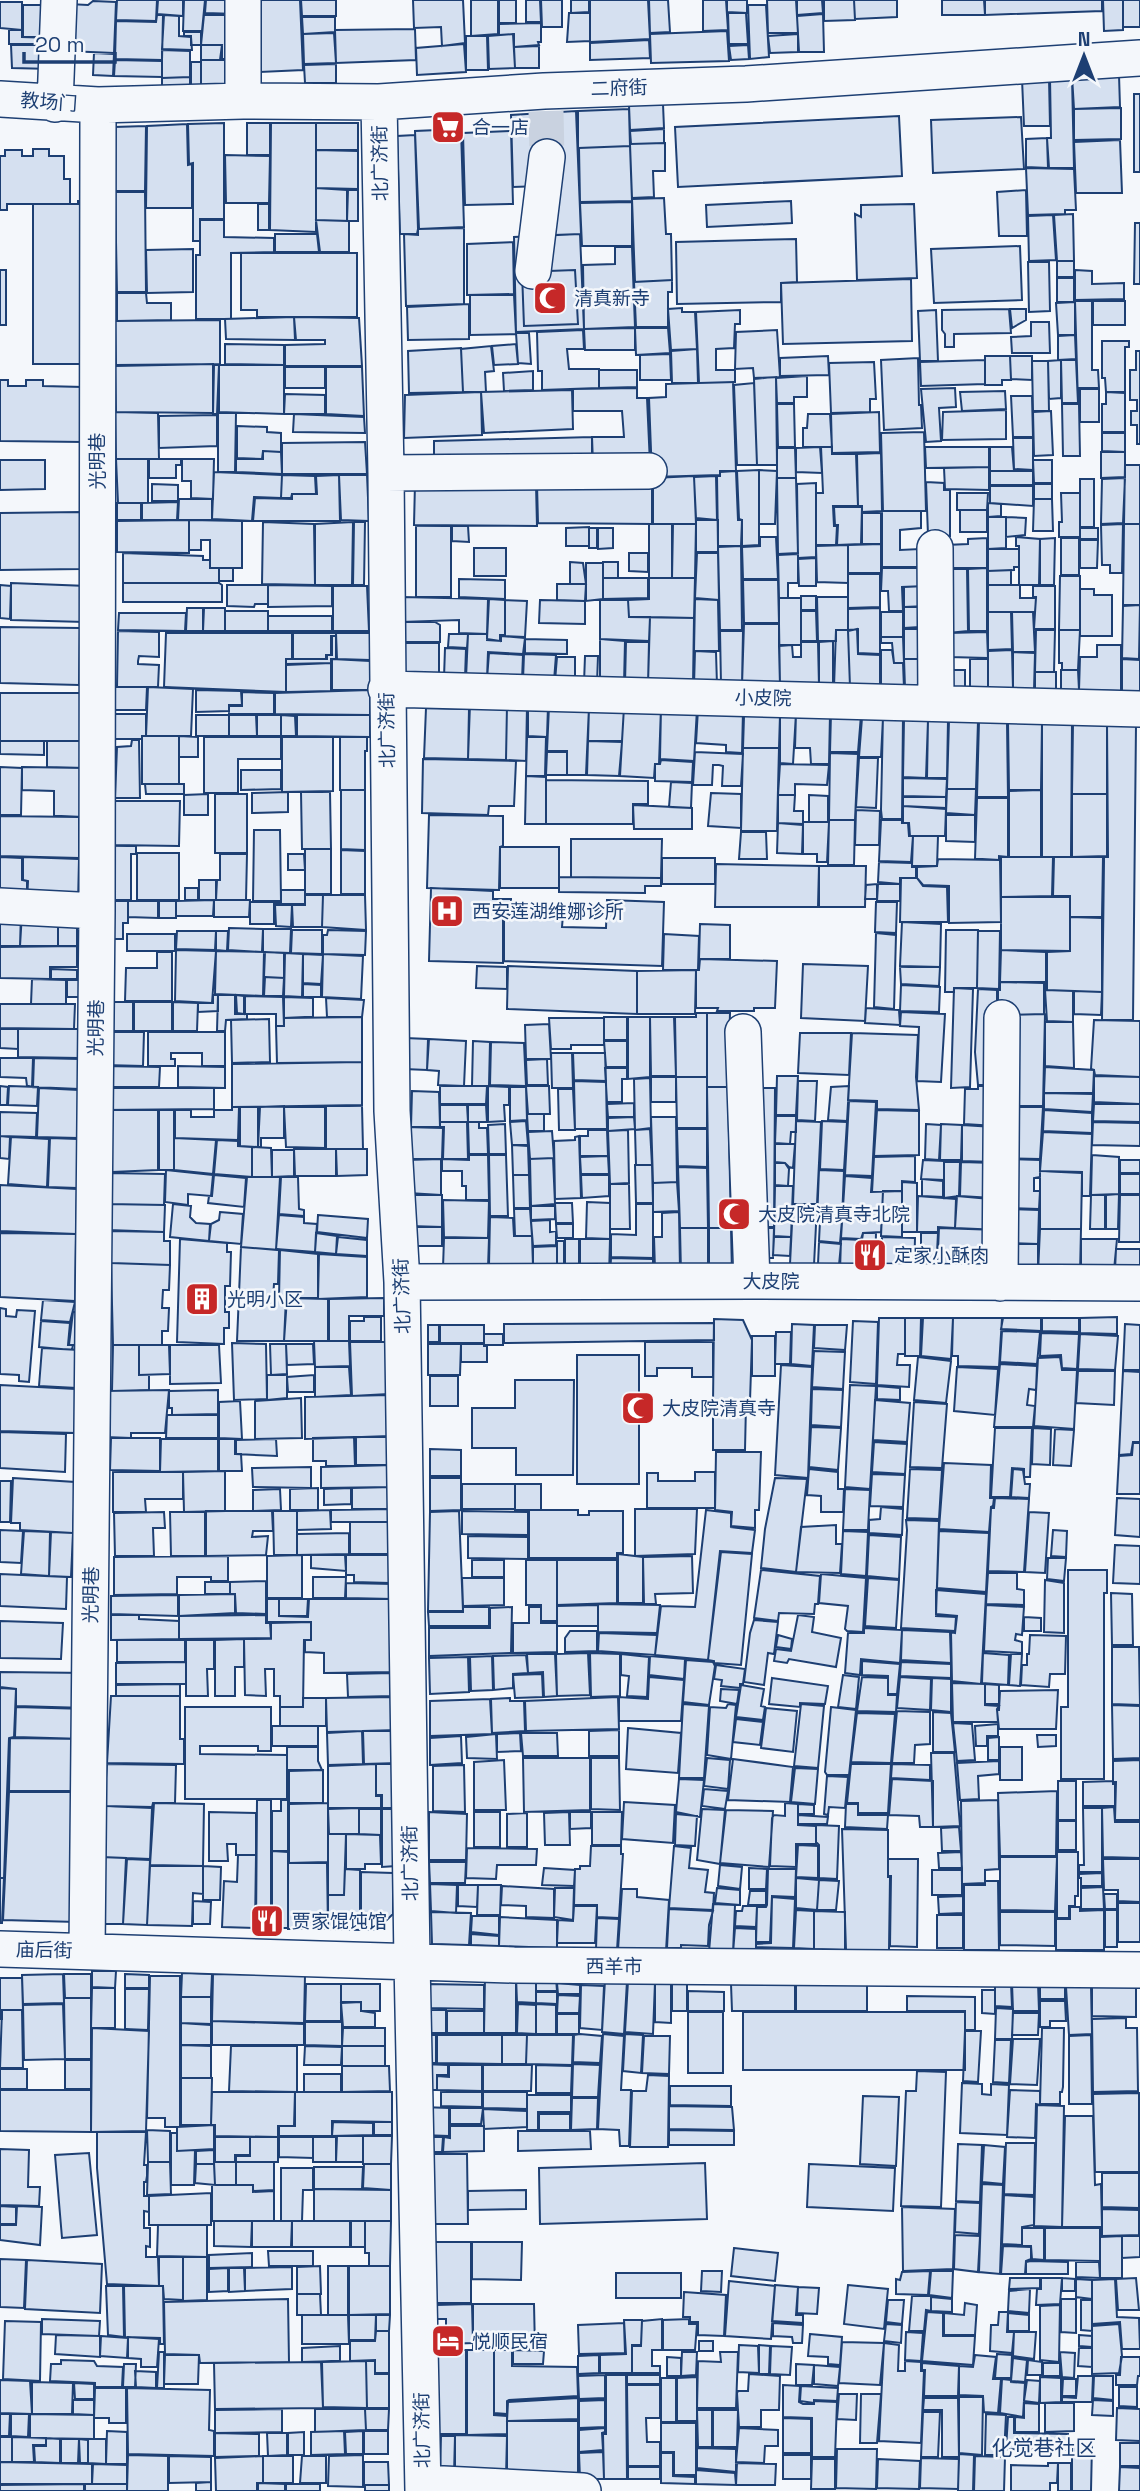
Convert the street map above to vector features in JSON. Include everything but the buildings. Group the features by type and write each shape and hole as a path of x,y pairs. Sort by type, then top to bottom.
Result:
{"street":[{"path":"55,104 59,0"},
{"path":"243,0 243,101"},
{"name":"二府街","path":"98,105 243,101 545,101 746,84 1140,58"},
{"name":"教场门","path":"0,99 98,105"},
{"name":"北广济街","path":"379,102 386,473 392,1111 402,1282 423,2487"},
{"name":"光明巷","path":"87,1951 97,911 98,105"},
{"path":"533,271 547,157"},
{"path":"386,473 649,471"},
{"path":"935,548 936,703"},
{"name":"小皮院","path":"386,689 1140,709"},
{"path":"0,906 97,911"},
{"path":"1000,1283 1002,1018"},
{"path":"743,1032 752,1281"},
{"name":"大皮院","path":"402,1282 1140,1283"},
{"name":"庙后街","path":"0,1949 87,1951"},
{"name":"西羊市","path":"87,1951 542,1965 1140,1970"},
{"path":"423,2487 583,2491"}],"tunnel":[{"path":"546,111 547,157"}],"place":[{"name":"合一店","path":"448,127"},
{"name":"清真新寺","path":"550,298"},
{"name":"西安莲湖维娜诊所","path":"447,911"},
{"name":"大皮院清真寺北院","path":"734,1214"},
{"name":"定家小酥肉","path":"870,1255"},
{"name":"光明小区","path":"202,1299"},
{"name":"大皮院清真寺","path":"638,1408"},
{"name":"贾家馄饨馆","path":"267,1921"},
{"name":"悦顺民宿","path":"448,2341"}],"district":[{"name":"化觉巷社区","path":"1044,2447"}]}
